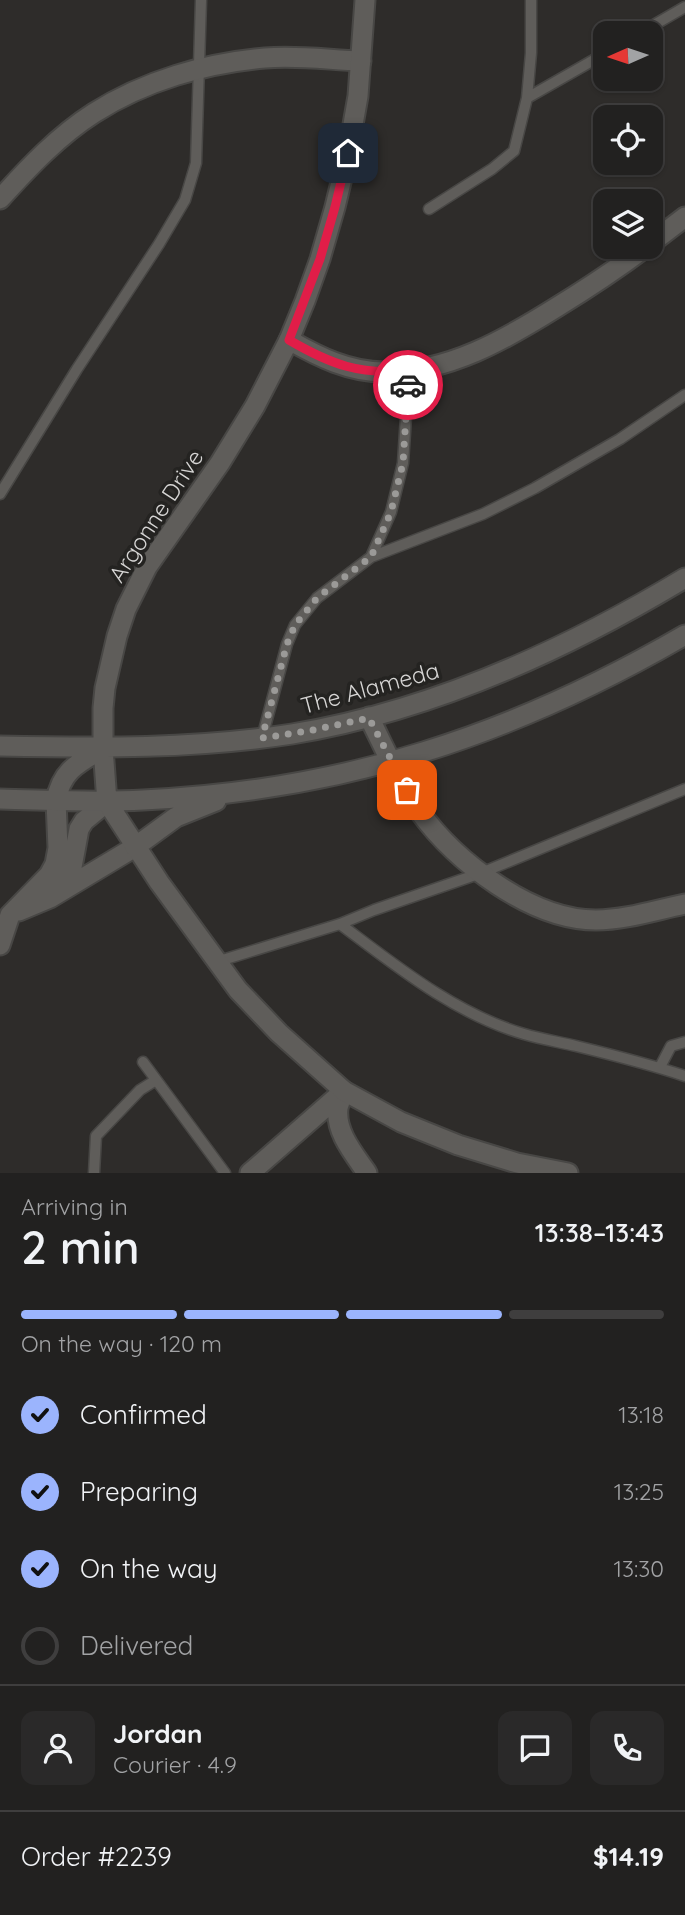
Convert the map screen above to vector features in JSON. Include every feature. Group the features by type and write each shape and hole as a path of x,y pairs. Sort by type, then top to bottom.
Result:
{"main road":[{"name":"Argonne Drive","path":"365,0 358,101 335,207 320,259 289,340 220,463 147,566 126,610 111,658 103,708 107,802 135,847 238,990 310,1063 344,1091 401,1122 458,1145 517,1163 568,1173"},
{"path":"0,199 55,143 92,114 144,87 199,69 266,58 361,61"},
{"path":"663,234 685,217"},
{"path":"289,340 321,358 354,369 384,372 439,365 510,335 629,259"},
{"name":"The Alameda","path":"0,746 180,746 262,738 369,718 442,695 514,667 587,633 685,578"},
{"path":"0,799 107,802 181,798 312,781 392,762 468,738 547,707 685,635"},
{"path":"369,718 418,809 434,830 448,846 481,873 528,902 564,916 582,919 610,919 685,904"},
{"path":"0,945 5,918 49,875 55,863 58,848 56,801 61,780 77,763 103,748"},
{"path":"5,918 50,898 135,847 176,817 242,792"},
{"path":"50,898 59,889 72,867 79,829 84,821 107,802"},
{"path":"250,1173 344,1091"},
{"path":"344,1091 338,1107 339,1124 351,1150 367,1173"}],"lane":[{"path":"0,494 185,200 196,163 201,0"},
{"path":"429,209 492,169 514,150 527,98 531,53 531,0"},
{"path":"661,21 685,7"},
{"path":"527,98 593,60"},
{"path":"371,557 391,512 403,463 409,370"},
{"path":"262,738 287,644 295,625 317,598 371,557 483,514 535,488 620,439 685,395"},
{"path":"216,962 340,924 481,873 685,789"},
{"path":"340,924 452,1002 483,1018 523,1034 660,1067 685,1076"},
{"path":"660,1067 671,1046 685,1042"},
{"path":"143,1062 225,1173"},
{"path":"94,1173 96,1136 141,1090 156,1080"}],"way so far":[{"path":"407,790 369,718 262,738 287,644 295,625 317,598 371,557 391,512 403,463 408,385"}],"route":[{"path":"348,153 320,259 289,340 321,358 354,369 384,372 409,370 408,385"}]}
